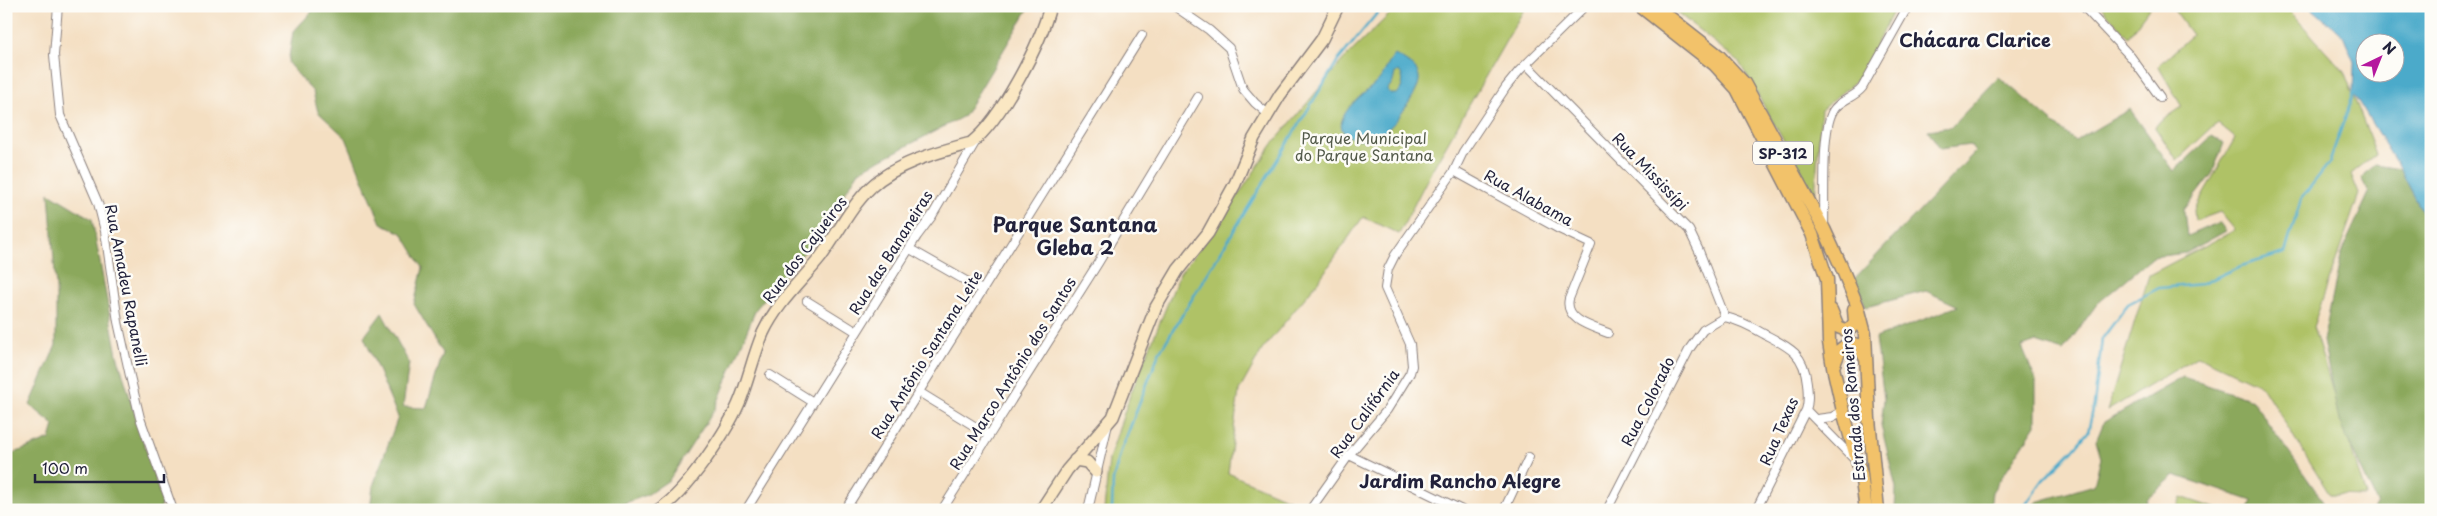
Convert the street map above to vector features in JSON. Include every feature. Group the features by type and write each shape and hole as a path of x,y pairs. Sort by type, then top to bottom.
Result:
{"main road":[{"name":"Estrada dos Romeiros","path":"1640,6 1714,64 1737,89 1812,234 1825,269 1829,304 1829,342 1833,367 1858,463 1866,510"},
{"name":"Estrada dos Romeiros","path":"1655,6 1719,56 1744,83 1824,229 1866,334 1869,419 1878,510"},
{"path":"1829,304 1838,327 1846,330 1851,328 1855,322 1852,295"},
{"path":"1833,367 1840,350 1849,343 1858,345 1868,363"}],"street":[{"name":"Rua Amadeu Rapanelli","path":"58,6 54,56 60,115 98,203 105,231 118,322 140,418 173,510"},
{"name":"Rua das Bananeiras","path":"746,510 932,216 979,137 998,113 1043,28 1050,6"},
{"path":"1174,6 1209,30 1229,48 1243,88 1255,103 1268,114"},
{"path":"1041,510 1060,479 1113,417 1156,307 1178,270 1208,233 1217,218 1254,138 1280,94 1322,40 1338,6"},
{"name":"Rua Califórnia","path":"1310,510 1349,455 1387,410 1410,373 1412,366 1410,344 1386,294 1387,275 1395,255 1454,171 1463,152 1506,87 1526,64 1585,6"},
{"path":"1824,229 1826,138 1830,117 1838,105 1859,92 1862,88 1908,6"},
{"path":"2082,6 2131,57 2160,97"},
{"name":"Rua Antônio Santana Leite","path":"845,510 1142,35"},
{"name":"Rua Mississípi","path":"1526,64 1688,230 1699,250 1725,317"},
{"name":"Rua Marco Antônio dos Santos","path":"942,510 1098,263 1198,97"},
{"name":"Rua dos Cajueiros","path":"658,510 683,488 708,454 741,399 770,318 792,288 819,258 864,195 884,176 898,169 971,143 979,137"},
{"name":"Rua Alabama","path":"1454,171 1559,230 1591,244 1569,299 1569,307 1577,319 1608,333"},
{"path":"910,248 982,290"},
{"path":"807,301 857,332"},
{"name":"Rua Texas","path":"1725,317 1749,326 1786,345 1798,355 1804,364 1806,374 1809,399 1806,410 1756,510"},
{"name":"Rua Colorado","path":"1606,510 1690,348 1703,330 1725,317"},
{"path":"770,375 813,402"},
{"path":"919,392 989,435"},
{"path":"1806,410 1817,419 1858,463"},
{"path":"1817,419 1832,417 1843,411"},
{"path":"1088,510 1108,424"},
{"path":"1349,455 1462,510"},
{"path":"1504,510 1529,457"},
{"path":"1075,460 1087,462 1096,472"}],"green space":[{"path":"317,6 390,6 397,11 404,6 1030,6 964,116 859,171 817,237 756,309 715,409 669,480 647,495 620,505 614,510 370,510 373,486 398,417 364,337 382,313 409,363 403,407 426,408 443,353 414,304 423,268 402,233 381,223 346,138 318,112 313,92 288,63 293,32"},
{"name":"Parque Municipal do Parque Santana","path":"1398,6 1526,6 1432,170 1399,234 1363,217 1317,283 1262,350 1239,391 1228,473 1297,503 1293,510 1104,510 1109,459 1129,398 1180,273 1225,215 1272,145 1343,60"},
{"path":"1669,6 1896,6 1859,78 1821,110 1815,196 1739,62"},
{"path":"2100,6 2151,6 2128,37"},
{"path":"2171,6 2285,6 2344,71 2376,154 2351,174 2359,194 2313,327 2366,496 2330,495 2262,386 2198,356 2107,411 2149,275 2235,230 2220,212 2195,221 2194,210 2235,138 2217,123 2177,160 2154,126 2182,107 2158,66 2192,35"},
{"path":"1999,77 2075,141 2130,109 2174,171 2212,136 2224,143 2212,174 2184,210 2187,236 2219,222 2226,231 2186,253 2153,257 2097,304 2063,351 2036,342 2022,347 2036,381 2036,425 1992,492 1990,510 1895,510 1896,488 1881,425 1884,399 1876,338 1958,306 1926,291 1866,307 1854,279 1975,152 1970,145 1940,149 1928,130 1951,127"},
{"path":"2375,165 2400,169 2431,228 2431,510 2373,510 2377,503 2339,421 2323,341 2342,251 2369,193 2361,178"},
{"path":"49,193 92,219 117,355 162,502 160,510 6,510 6,467 12,454 50,439 54,425 30,405 56,345 56,288"},
{"path":"2183,377 2252,400 2323,501 2322,510 2249,510 2252,501 2175,475 2147,499 2146,510 2030,510 2036,502 2094,485 2101,458 2096,441 2104,422"},
{"path":"2181,497 2220,510 2176,510"}],"water":[{"path":"2309,6 2431,6 2431,228 2400,169 2353,93 2354,62 2343,36"},
{"path":"1395,55 1415,69 1419,79 1415,92 1397,120 1384,132 1372,138 1356,139 1349,137 1341,128 1346,112 1356,100 1379,80","holes":["1399,71 1403,80 1401,89 1397,94 1390,94 1387,90 1393,82 1395,73"]}],"waterway":[{"path":"1112,510 1113,480 1121,451 1159,353 1337,62 1383,6"},
{"path":"2022,510 2043,480 2088,432 2094,405 2102,339 2128,304 2159,288 2202,284 2241,266 2285,253 2301,199 2329,163 2354,92"}],"district":[{"name":"Chácara Clarice","path":"1975,39"},
{"name":"Parque Santana Gleba 2","path":"1075,236"},
{"name":"Jardim Rancho Alegre","path":"1460,480"}]}
